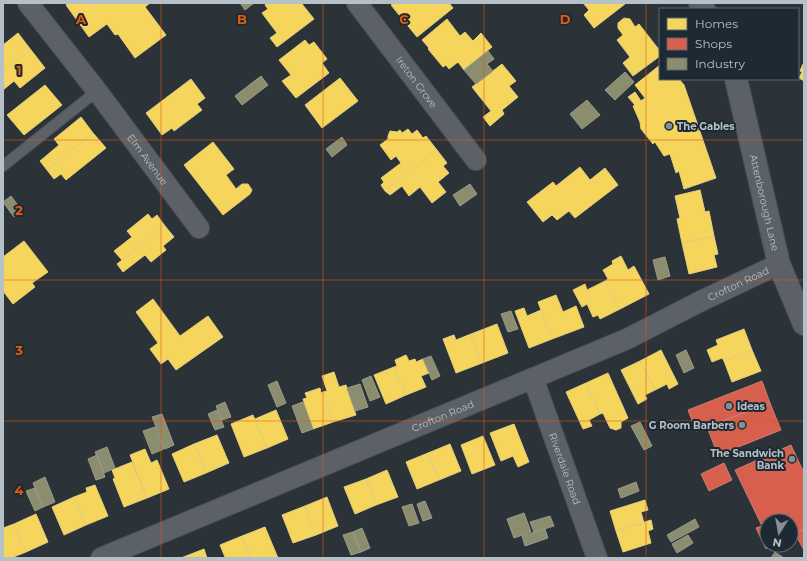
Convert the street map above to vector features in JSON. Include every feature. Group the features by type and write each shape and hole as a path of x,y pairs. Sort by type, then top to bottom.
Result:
{"street":[{"name":"Elm Avenue","path":"28,3 97,91 199,228"},
{"name":"Ireton Grove","path":"357,3 476,160"},
{"name":"Attenborough Lane","path":"736,80 779,264 804,324"},
{"name":"Crofton Road","path":"101,558 627,339 699,302 779,264"},
{"name":"Riverdale Road","path":"533,378 597,558"}],"lane":[{"path":"3,166 97,91"}],"building: Homes":[{"path":"69,3 150,3 145,7 166,35 135,58 118,34 115,35 107,24 89,37 66,5"},
{"path":"267,3 304,3 302,4 314,19 277,47 270,38 277,33 262,13 268,9 265,5"},
{"path":"394,3 449,3 453,8 417,37 391,5"},
{"path":"583,3 625,4 594,28 584,15 589,10"},
{"path":"624,18 630,19 635,27 639,24 659,50 659,57 633,76 623,63 630,57 617,40 623,35 618,28 618,23"},
{"path":"447,19 460,36 465,32 473,41 481,33 492,47 464,70 458,62 449,69 446,65 443,67 422,40"},
{"path":"18,33 31,50 3,72 3,45"},
{"path":"305,40 309,45 314,42 327,59 322,63 329,73 296,98 282,81 291,75 279,60"},
{"path":"31,50 45,68 20,88 14,81 3,90 3,72"},
{"path":"502,64 516,81 509,86 518,97 502,110 504,114 490,126 483,117 491,111 472,87"},
{"path":"803,64 804,81 799,78 802,72 800,71"},
{"name":"The Gables","path":"659,66 659,80 680,80 684,85 716,178 684,189 679,171 676,173 670,154 664,156 655,142 653,144 641,129 640,122 633,106 635,105 628,97 635,92 641,101 645,98 635,85"},
{"path":"340,78 358,101 322,128 305,105"},
{"path":"191,79 205,98 197,104 202,110 174,131 172,128 162,135 146,113"},
{"path":"45,85 62,105 24,135 7,115"},
{"path":"81,117 93,133 47,170 40,161 59,145 54,139"},
{"path":"408,129 412,134 417,130 423,138 426,136 437,150 385,191 381,185 384,182 381,178 401,163 396,156 391,160 380,145 388,139 390,131 397,132 400,130 402,133"},
{"path":"93,133 106,148 66,180 61,174 54,179 47,170"},
{"path":"213,142 234,169 226,175 236,189 242,184 248,184 252,190 250,194 223,215 184,165"},
{"path":"437,150 447,163 443,166 449,173 438,182 446,192 432,203 420,187 409,196 402,186 390,195 385,191"},
{"path":"580,167 590,180 605,168 618,185 575,218 569,211 557,220 552,215 543,222 527,202 553,182 556,186"},
{"path":"700,190 705,212 709,211 714,236 682,243 677,219 680,218 675,196"},
{"path":"148,214 152,219 157,215 165,226 122,260 114,251 132,237 127,231"},
{"path":"165,226 174,237 163,246 166,250 151,262 145,255 123,272 117,264"},
{"path":"714,236 718,254 714,255 717,267 689,274 682,243"},
{"path":"24,241 48,272 32,283 35,287 13,304 3,291 3,257"},
{"path":"621,256 628,270 634,266 649,294 620,309 605,281 608,279 603,270 613,264 612,261"},
{"path":"605,281 620,309 600,319 598,315 593,317 587,304 582,307 573,290 585,284 587,290"},
{"path":"556,295 563,312 576,306 584,327 552,339 538,302"},
{"path":"153,299 180,336 208,316 223,337 176,370 168,359 161,364 150,349 158,343 136,312"},
{"path":"524,308 527,316 541,310 552,339 529,348 515,311"},
{"path":"497,324 508,353 482,363 471,334"},
{"path":"744,329 752,350 724,361 722,358 712,362 707,350 718,345 716,340"},
{"path":"471,334 482,363 456,373 443,339 454,335 456,340"},
{"path":"661,350 678,384 669,389 667,384 655,390 640,361"},
{"path":"752,350 761,371 732,382 724,361"},
{"path":"406,355 409,361 415,359 416,362 423,359 429,373 421,376 426,387 406,395 394,367 397,366 395,360"},
{"path":"640,361 655,390 645,395 647,399 638,404 621,370"},
{"path":"394,367 406,395 386,404 374,375"},
{"path":"334,372 339,387 346,385 356,415 333,422 323,392 327,391 322,376"},
{"path":"608,373 628,418 621,422 621,428 616,430 610,428 603,413 600,414 586,383"},
{"path":"586,383 600,414 589,420 592,426 583,429 566,392"},
{"path":"320,388 321,393 323,392 333,422 313,429 303,399 307,398 305,393"},
{"path":"276,410 288,439 267,448 255,419"},
{"path":"253,415 267,448 244,457 231,424"},
{"path":"514,424 529,462 518,467 513,456 501,461 490,433"},
{"path":"217,435 229,463 206,473 194,444"},
{"path":"483,436 495,465 472,474 461,445"},
{"path":"194,444 206,473 184,482 172,454"},
{"path":"450,444 461,471 439,480 428,453"},
{"path":"145,449 151,463 157,460 169,489 147,498 130,455"},
{"path":"428,453 439,480 417,489 406,462"},
{"path":"132,462 147,498 124,507 113,479 115,478 112,470"},
{"path":"387,470 398,497 376,505 366,479"},
{"path":"366,479 376,505 355,514 344,487"},
{"path":"95,485 108,516 86,525 74,497 87,492 86,488"},
{"path":"74,497 86,525 64,535 52,507"},
{"path":"327,497 338,526 316,535 305,506"},
{"path":"645,500 648,510 641,512 644,523 616,531 610,511"},
{"path":"305,506 316,535 293,543 282,515"},
{"path":"36,514 48,542 26,552 14,524"},
{"path":"651,520 653,529 648,531 651,543 623,552 616,531"},
{"path":"14,524 26,552 11,558 3,558 3,528"},
{"path":"265,527 278,558 251,558 242,536"},
{"path":"242,536 251,558 224,558 225,557 220,545"},
{"path":"204,549 207,558 181,558"}],"building: Shops":[{"name":"Ideas","path":"762,381 770,403 696,431 688,410"},
{"path":"770,403 781,430 718,455 707,427"},
{"path":"791,445 804,473 804,529 799,532 799,513 759,513 759,520 735,470"},
{"path":"724,463 732,480 709,491 701,474"},
{"path":"759,527 759,534 756,528"},
{"path":"804,529 804,550 799,541 799,532"}],"building: Industry":[{"path":"240,3 254,3 245,10"},
{"path":"488,51 494,59 487,64 493,71 476,84 464,70"},
{"path":"625,72 634,82 615,100 605,90"},
{"path":"261,76 268,85 242,105 235,96"},
{"path":"587,100 600,115 582,129 570,114"},
{"path":"342,137 347,145 332,157 326,149"},
{"path":"470,184 477,194 460,206 453,195"},
{"path":"11,196 22,211 14,217 3,202"},
{"path":"665,257 670,276 658,280 653,260"},
{"path":"511,311 518,329 508,332 501,314"},
{"path":"686,350 694,368 684,373 676,355"},
{"path":"431,356 440,376 432,380 423,359"},
{"path":"371,376 380,397 370,401 362,380"},
{"path":"277,381 286,403 277,407 268,385"},
{"path":"360,384 368,407 355,411 347,388"},
{"path":"225,402 231,417 222,420 216,406"},
{"path":"303,402 313,429 302,433 292,406"},
{"path":"217,410 224,427 215,430 208,414"},
{"path":"162,414 174,445 165,449 152,417"},
{"path":"640,422 652,446 644,450 631,426"},
{"path":"155,427 164,449 152,454 143,431"},
{"path":"107,447 115,468 104,473 95,452"},
{"path":"97,455 105,477 96,480 88,459"},
{"path":"45,477 55,502 43,507 33,483"},
{"path":"636,482 639,491 621,498 618,489"},
{"path":"35,488 43,507 35,511 26,491"},
{"path":"425,501 432,518 423,521 417,504"},
{"path":"412,504 419,523 409,526 402,507"},
{"path":"524,513 531,532 514,538 507,519"},
{"path":"550,516 554,526 534,532 530,522"},
{"path":"695,519 699,527 671,542 667,535"},
{"path":"362,528 370,548 361,552 353,532"},
{"path":"545,529 548,538 525,546 522,536"},
{"path":"353,532 361,552 351,555 343,535"},
{"path":"688,535 693,543 677,553 672,544"},
{"path":"774,553 776,553 784,558 771,558"}],"place":[{"name":"The Gables","path":"669,126"},
{"name":"Ideas","path":"729,406"},
{"name":"G Room Barbers","path":"742,425"},
{"name":"The Sandwich Bank","path":"792,459"}]}
